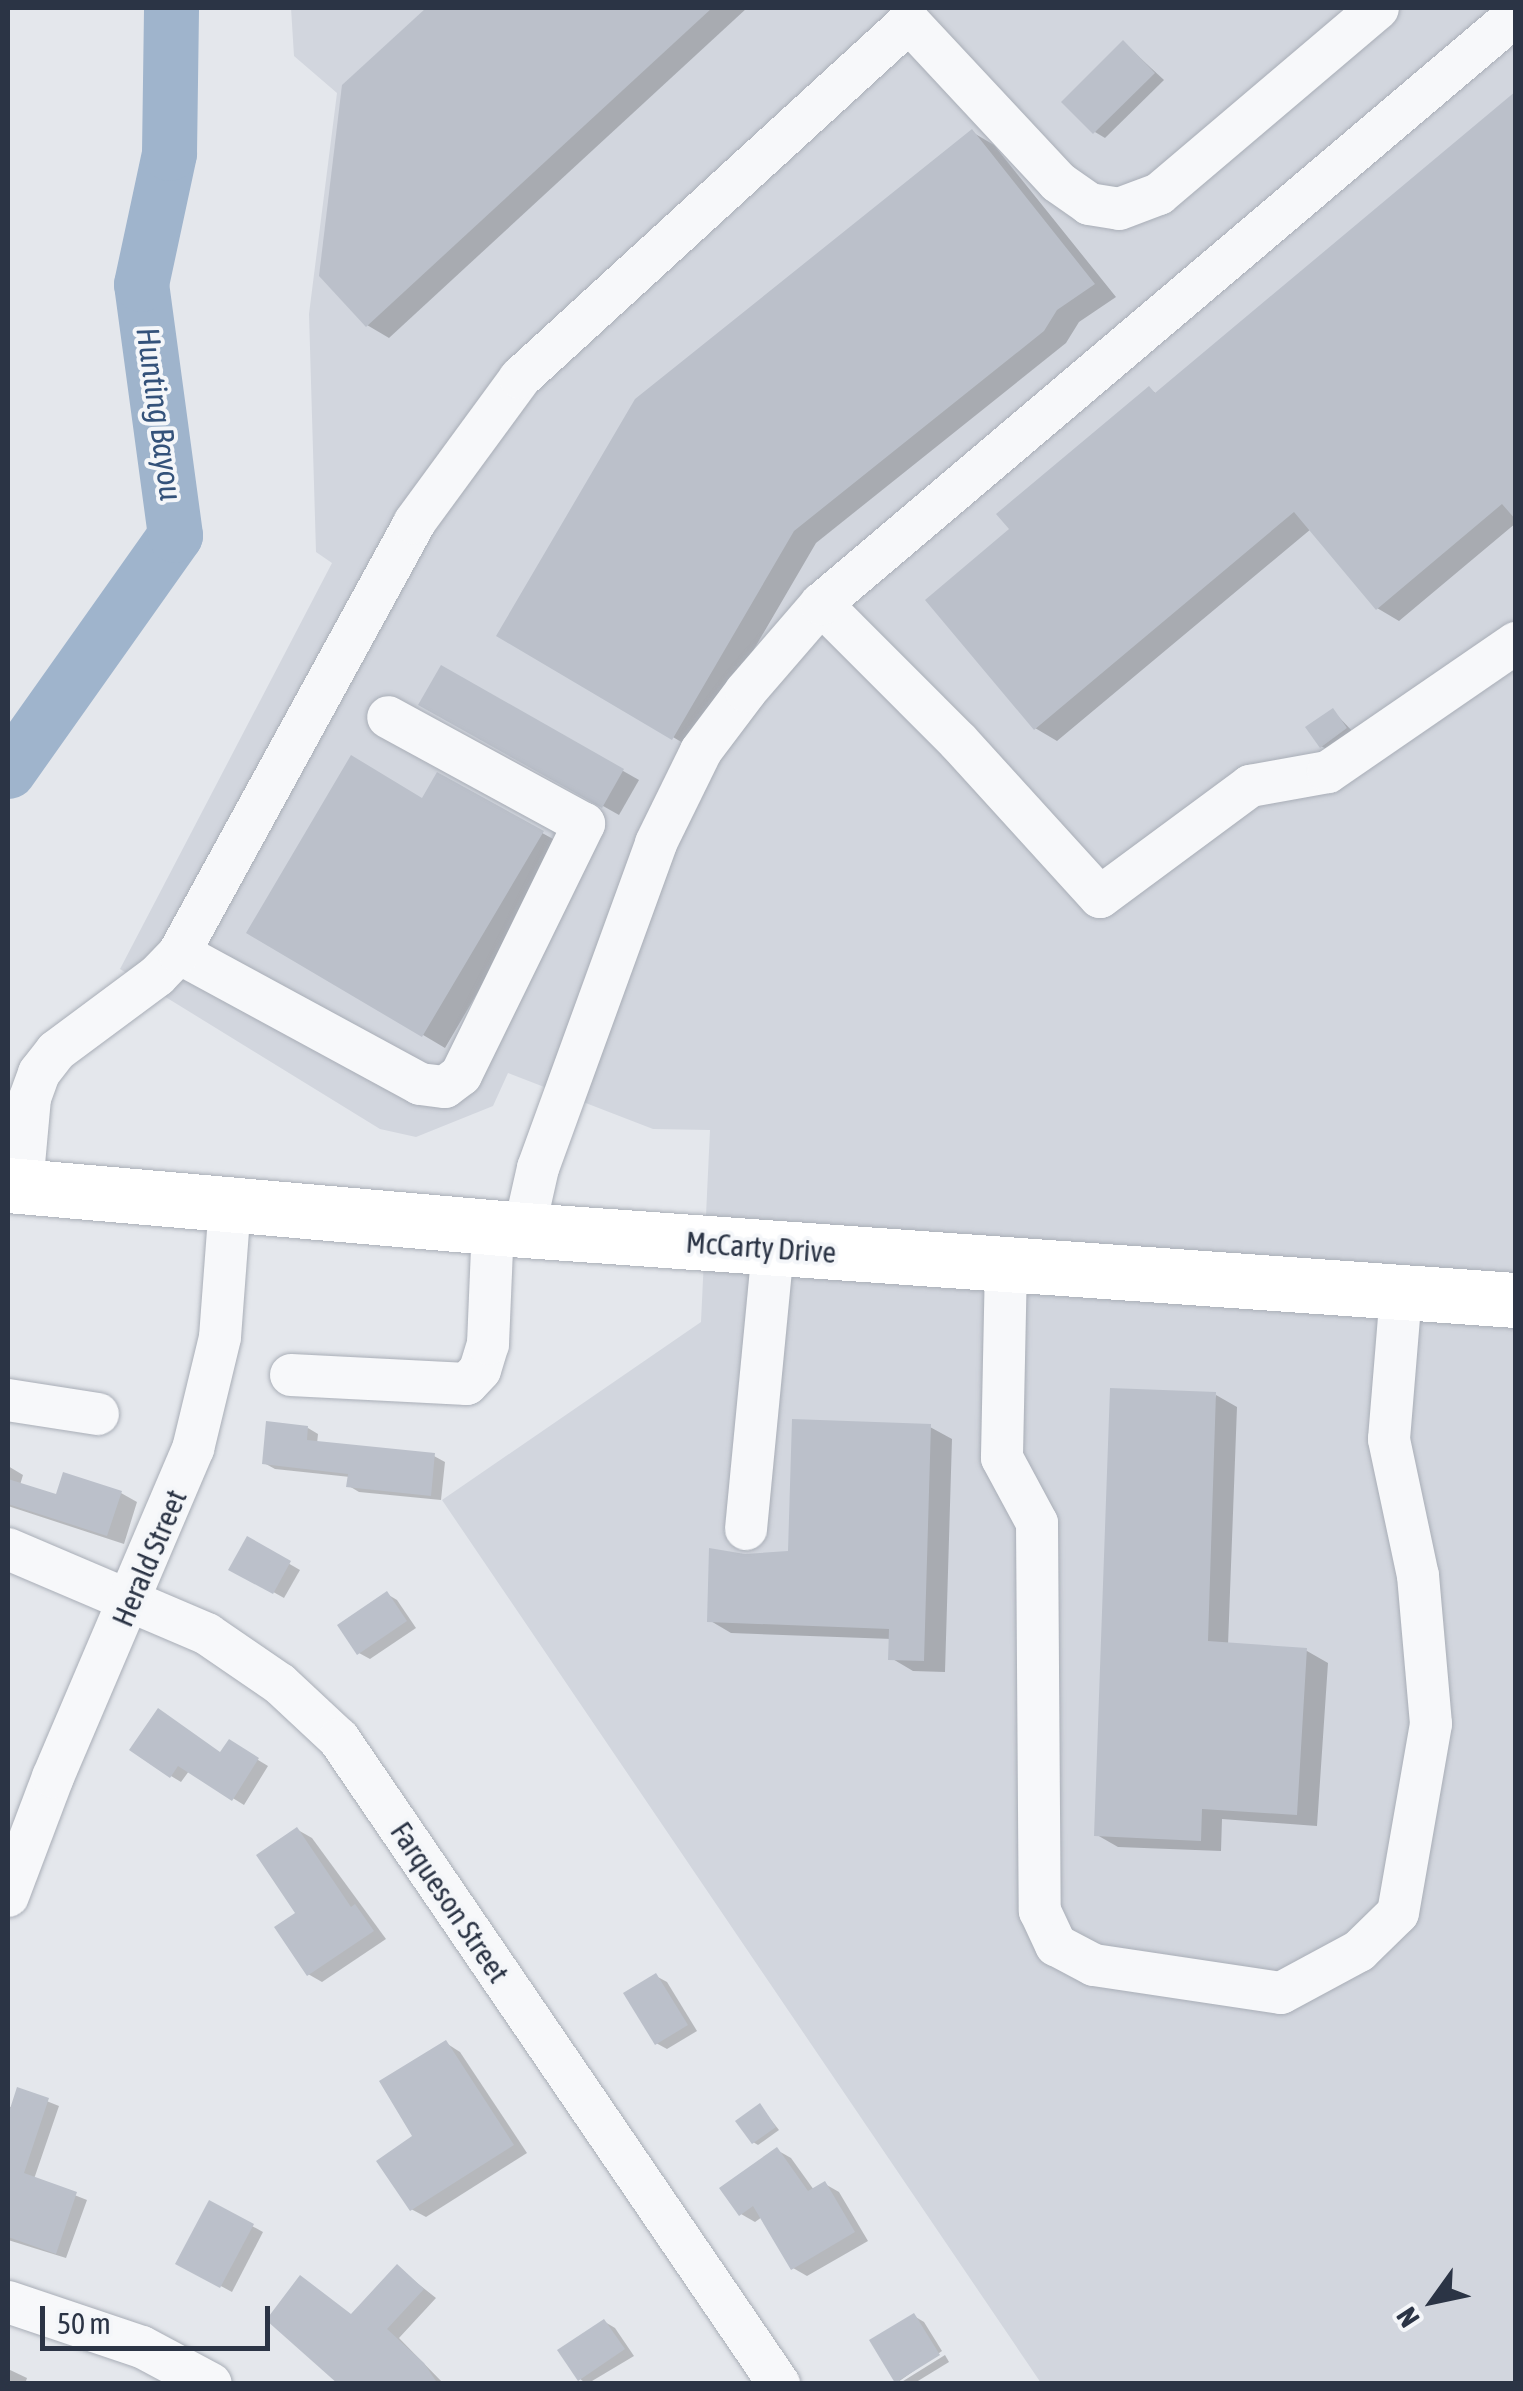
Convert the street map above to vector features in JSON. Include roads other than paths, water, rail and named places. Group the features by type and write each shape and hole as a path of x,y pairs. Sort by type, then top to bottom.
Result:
{"main road":[{"name":"McCarty Drive","path":"15,1186 509,1229 1516,1300"}],"street":[{"path":"15,1186 30,1098 39,1074 56,1051 157,976 179,953 414,523 520,378 910,22 1058,182 1088,204 1119,209 1159,194 1378,8"},
{"path":"291,1376 467,1384 480,1370 509,1229 538,1168 664,828 701,750 821,604 1516,14"},
{"path":"821,604 958,741 1100,898 1250,786 1328,772 1516,644"},
{"path":"179,953 420,1084 445,1087 461,1075 584,824 388,717"},
{"name":"Herald Street","path":"8,1896 53,1777 194,1449 220,1338 230,1204"},
{"path":"746,1529 773,1248"},
{"path":"1006,1264 1002,1458 1038,1522 1040,1911 1056,1945 1094,1965 1281,1993 1359,1950 1398,1914 1431,1724 1418,1576 1389,1439 1401,1292"},
{"path":"8,1400 98,1414"},
{"name":"Farqueson Street","path":"8,1549 207,1634 280,1684 339,1739 779,2384"},
{"path":"8,2302 142,2347 210,2384"}],"waterway":[{"name":"Hunting Bayou","path":"8,771 175,535 141,284 169,153 171,8"}]}
